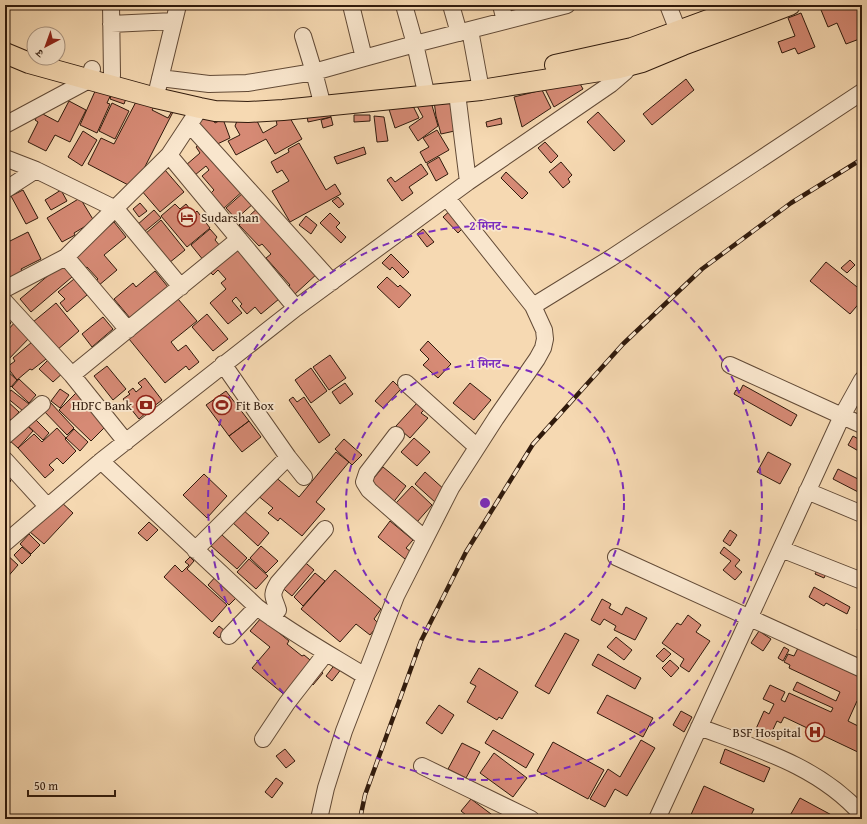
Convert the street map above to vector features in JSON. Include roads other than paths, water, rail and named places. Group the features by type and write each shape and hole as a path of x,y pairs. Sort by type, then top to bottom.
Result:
{"main road":[{"path":"112,80 159,84 216,102 240,103 283,102 425,88 480,85 606,63 631,57 680,38 749,5"},
{"path":"680,38 790,5"},
{"path":"5,39 26,47"},
{"path":"5,53 29,63 91,74 112,80 195,116 215,111 248,112 283,110 457,93 480,85"},
{"path":"66,62 91,74"}],"street":[{"path":"111,5 112,80"},
{"path":"178,5 159,84 247,83 314,72 560,6"},
{"path":"351,5 364,58"},
{"path":"404,5 416,44 425,88"},
{"path":"451,5 464,31 480,85"},
{"path":"501,5 505,21"},
{"path":"668,5 680,38"},
{"path":"111,24 174,21"},
{"path":"303,36 321,99"},
{"path":"5,543 101,462 223,364 296,308 468,182 619,78 631,57"},
{"path":"598,93 606,63"},
{"path":"5,125 91,74"},
{"path":"533,306 611,258 862,92"},
{"path":"457,93 468,182"},
{"path":"5,289 66,257 169,155 195,116 332,282"},
{"path":"169,155 296,308"},
{"path":"5,158 36,170 116,209 181,287"},
{"path":"5,190 36,170"},
{"path":"319,819 326,788 344,731 396,596 451,488 496,418 537,359 543,348 545,339 544,330 533,306 447,198"},
{"path":"72,375 239,239"},
{"path":"66,257 128,330"},
{"path":"5,302 72,375 126,442"},
{"path":"223,364 304,478"},
{"path":"730,365 862,424"},
{"path":"657,819 842,416 862,380"},
{"path":"406,383 477,447"},
{"path":"5,436 42,404"},
{"path":"396,435 367,474 364,482 369,490 425,539"},
{"path":"195,550 288,457"},
{"path":"5,460 48,506"},
{"path":"101,462 257,607 326,653 365,676"},
{"path":"807,491 862,514"},
{"path":"272,618 278,610 273,596 273,591 278,583 325,529"},
{"path":"780,549 862,581"},
{"path":"616,556 862,669"},
{"path":"229,636 257,607"},
{"path":"263,739 287,703 326,653"},
{"path":"699,727 792,763 814,775 834,789 851,802 862,815"},
{"path":"422,766 531,819"}],"railway":[{"path":"360,819 365,795 421,641 466,552 533,444 623,344 702,269 791,203 862,159"}],"place":[{"name":"Sudarshan","path":"187,217"},
{"name":"HDFC Bank","path":"146,405"},
{"name":"Fit Box","path":"222,405"},
{"name":"BSF Hospital","path":"815,732"}]}
